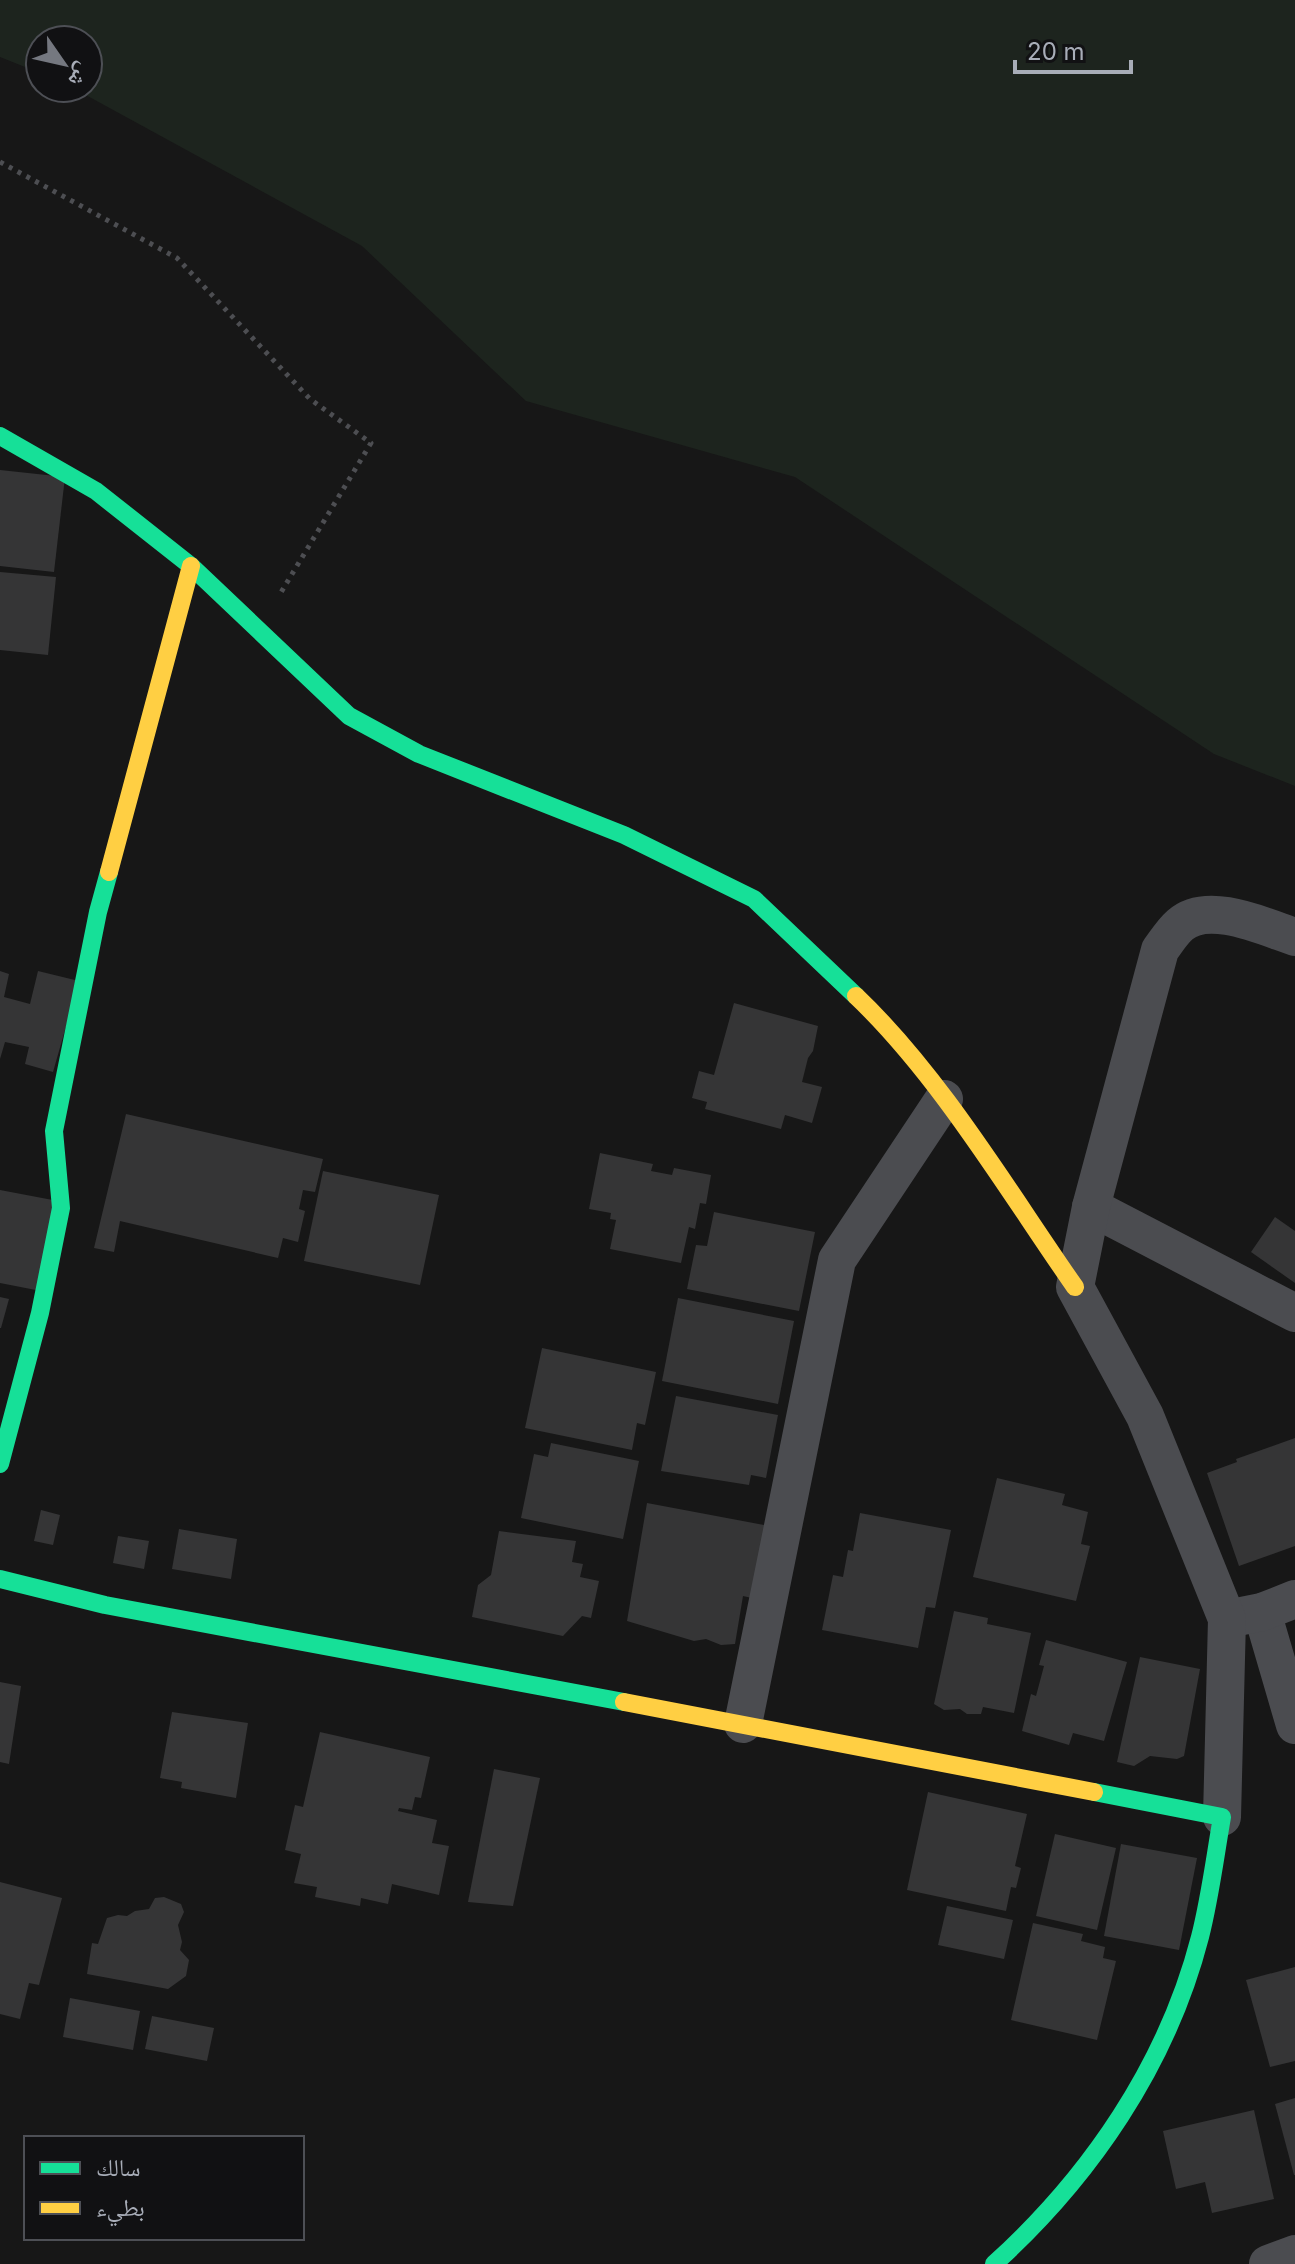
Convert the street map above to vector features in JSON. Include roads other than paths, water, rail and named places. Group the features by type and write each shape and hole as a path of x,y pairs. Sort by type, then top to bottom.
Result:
{"street":[{"path":"0,436 96,491 191,566 349,716 419,754 624,835 754,899 886,1025 944,1099 1075,1287 1145,1416 1261,1610 1295,1725"},
{"path":"0,1464 40,1313 61,1208 54,1131 98,912 191,566"},
{"path":"1075,1287 1091,1207 1160,950 1182,923 1210,914 1236,917 1295,937"},
{"path":"743,1724 837,1260 944,1099"},
{"path":"1091,1207 1295,1313"},
{"path":"0,1579 105,1605 1222,1817"},
{"path":"994,2264 1077,2177 1126,2111 1158,2048 1196,1953 1261,1610"},
{"path":"1268,2264 1295,2254"}]}
